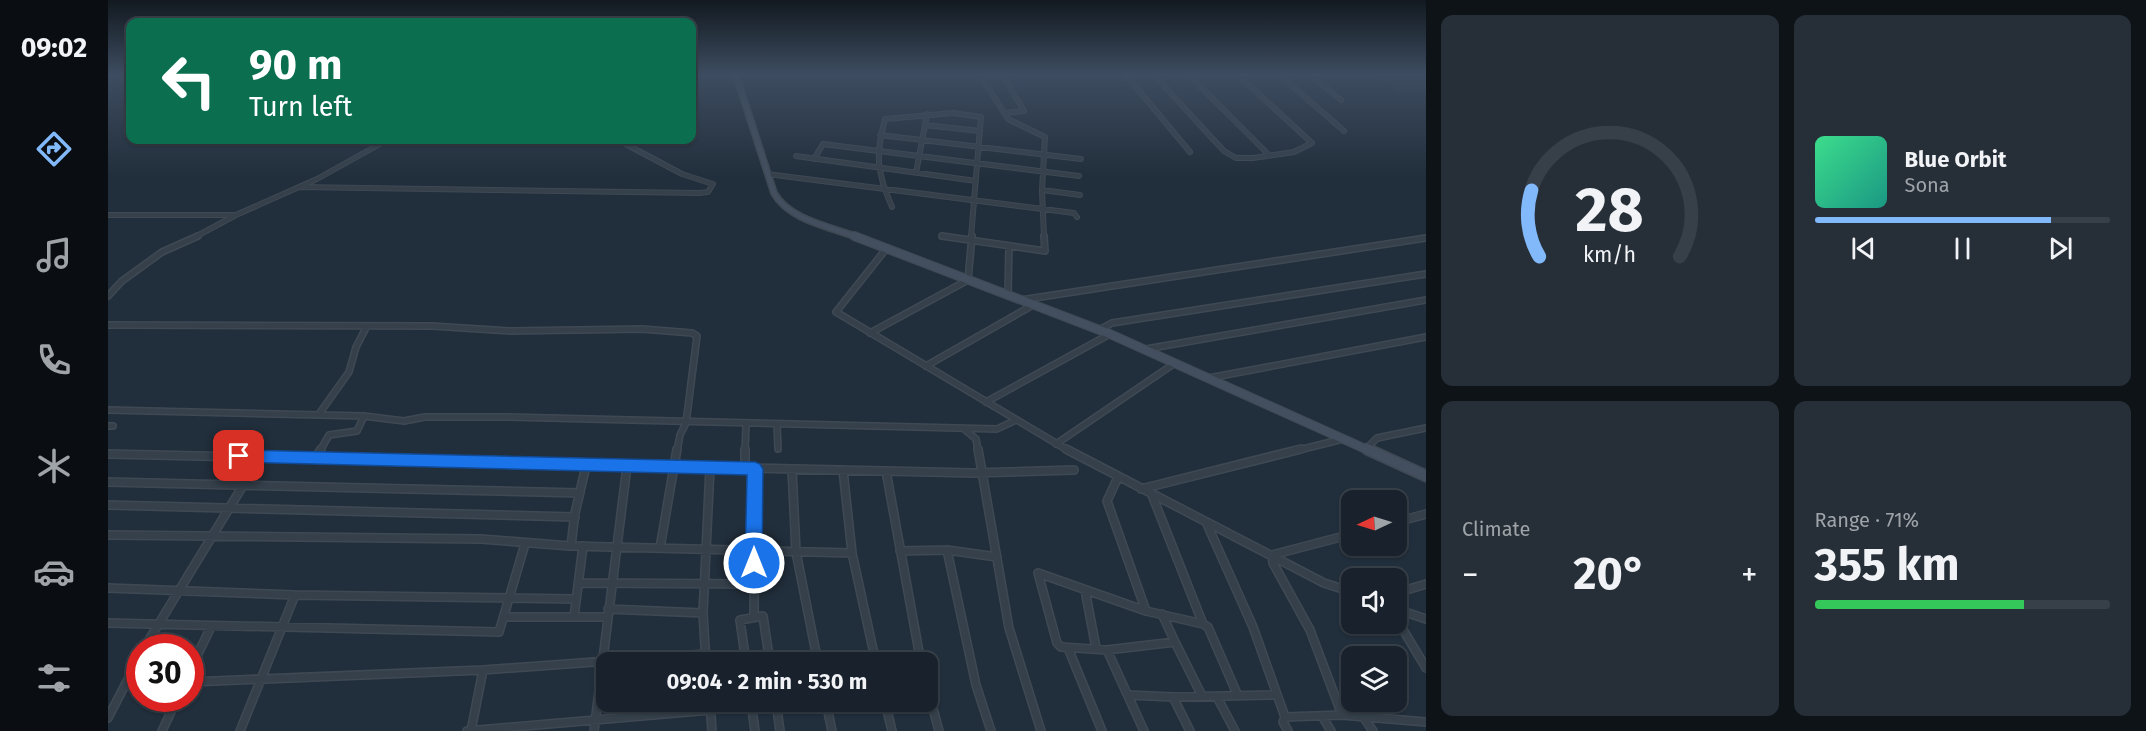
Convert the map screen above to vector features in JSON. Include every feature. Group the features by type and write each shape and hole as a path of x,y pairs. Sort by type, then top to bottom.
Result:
{"main road":[{"path":"747,109 779,201 796,214 1110,334 1426,476"}],"street":[{"path":"942,236 1045,251 1042,190 1044,137 1012,123 1002,109"},
{"path":"1005,113 1024,111 1023,109"},
{"path":"1154,109 1190,152"},
{"path":"1185,109 1224,151 1240,159 1294,152 1312,143 1275,109"},
{"path":"1223,109 1269,155"},
{"path":"1319,109 1344,131"},
{"path":"870,333 968,280 981,117 953,113 885,118 876,150 883,188 892,207"},
{"path":"916,173 927,114"},
{"path":"925,125 980,131"},
{"path":"880,135 1081,159"},
{"path":"108,296 151,258 187,242 236,215 299,187 380,144"},
{"path":"299,187 699,193 708,192 713,184 682,174 626,144"},
{"path":"814,159 824,144 1079,176"},
{"path":"796,156 976,181"},
{"path":"768,174 1074,213 1077,217"},
{"path":"1042,190 1080,195"},
{"path":"108,215 236,215"},
{"path":"1020,300 1426,238"},
{"path":"1008,295 1009,246"},
{"path":"886,249 836,312 1056,444 1324,583 1341,588"},
{"path":"1099,330 1112,323 1426,274"},
{"path":"1144,349 1426,300"},
{"path":"926,366 1034,305"},
{"path":"108,325 432,326 511,331 642,329 692,333 697,336 686,423 680,435 673,467 660,548"},
{"path":"319,414 334,389 349,372 356,347 367,326"},
{"path":"986,402 1110,334"},
{"path":"1209,378 1426,337"},
{"path":"1056,444 1175,363"},
{"path":"108,410 319,414 404,421 425,417 507,417 964,429 997,429 1016,420"},
{"path":"316,458 329,435 357,431 364,416"},
{"path":"745,468 746,425"},
{"path":"777,425 778,449"},
{"path":"1366,449 1377,438 1426,428"},
{"path":"964,429 976,439 1009,627 1041,731"},
{"path":"1141,489 1343,439"},
{"path":"108,454 982,473 1074,470"},
{"path":"151,634 261,456"},
{"path":"571,546 586,466"},
{"path":"602,652 627,466"},
{"path":"705,652 704,613 710,468"},
{"path":"754,617 755,469"},
{"path":"792,469 796,552 816,652"},
{"path":"843,470 852,554 874,652"},
{"path":"886,471 918,652"},
{"path":"1118,477 1107,501 1146,611"},
{"path":"108,482 580,493"},
{"path":"1152,495 1203,624"},
{"path":"108,505 575,517"},
{"path":"1407,519 1426,514"},
{"path":"1206,522 1253,627 1285,717 1283,722 1288,731"},
{"path":"108,535 481,539 525,544 617,548 754,549 852,554"},
{"path":"1272,555 1341,537"},
{"path":"108,624 499,632 525,544"},
{"path":"574,617 583,546"},
{"path":"900,551 946,550 997,557"},
{"path":"946,550 976,685 992,731"},
{"path":"1272,555 1274,563 1310,630 1342,715"},
{"path":"1175,642 1107,650 1068,648 1057,643 1038,573 1146,611 1208,627 1238,696"},
{"path":"579,583 753,584"},
{"path":"1407,590 1426,584"},
{"path":"108,588 295,595 575,599"},
{"path":"1085,590 1096,648"},
{"path":"240,731 295,595"},
{"path":"608,609 704,613"},
{"path":"1407,613 1426,619"},
{"path":"1162,614 1202,696"},
{"path":"744,652 740,620 763,616 768,652"},
{"path":"504,617 607,617"},
{"path":"204,641 211,627"},
{"path":"1406,634 1426,668"},
{"path":"1068,648 1102,731"},
{"path":"1107,650 1144,731"},
{"path":"204,681 483,670 596,662"},
{"path":"483,670 470,731 595,721 664,712"},
{"path":"108,718 126,683"},
{"path":"1128,695 1217,697 1276,695"},
{"path":"1173,697 1190,731"},
{"path":"1217,697 1235,731"},
{"path":"594,731 596,711"},
{"path":"162,731 171,712"},
{"path":"710,712 712,731"},
{"path":"752,712 755,731"},
{"path":"777,712 780,731"},
{"path":"828,712 832,731"},
{"path":"887,712 892,731"},
{"path":"934,712 939,731"},
{"path":"1285,717 1342,715 1426,722"},
{"path":"1322,716 1331,731"},
{"path":"1364,718 1373,731"}],"route":[{"path":"239,456 755,469 754,563"}]}
